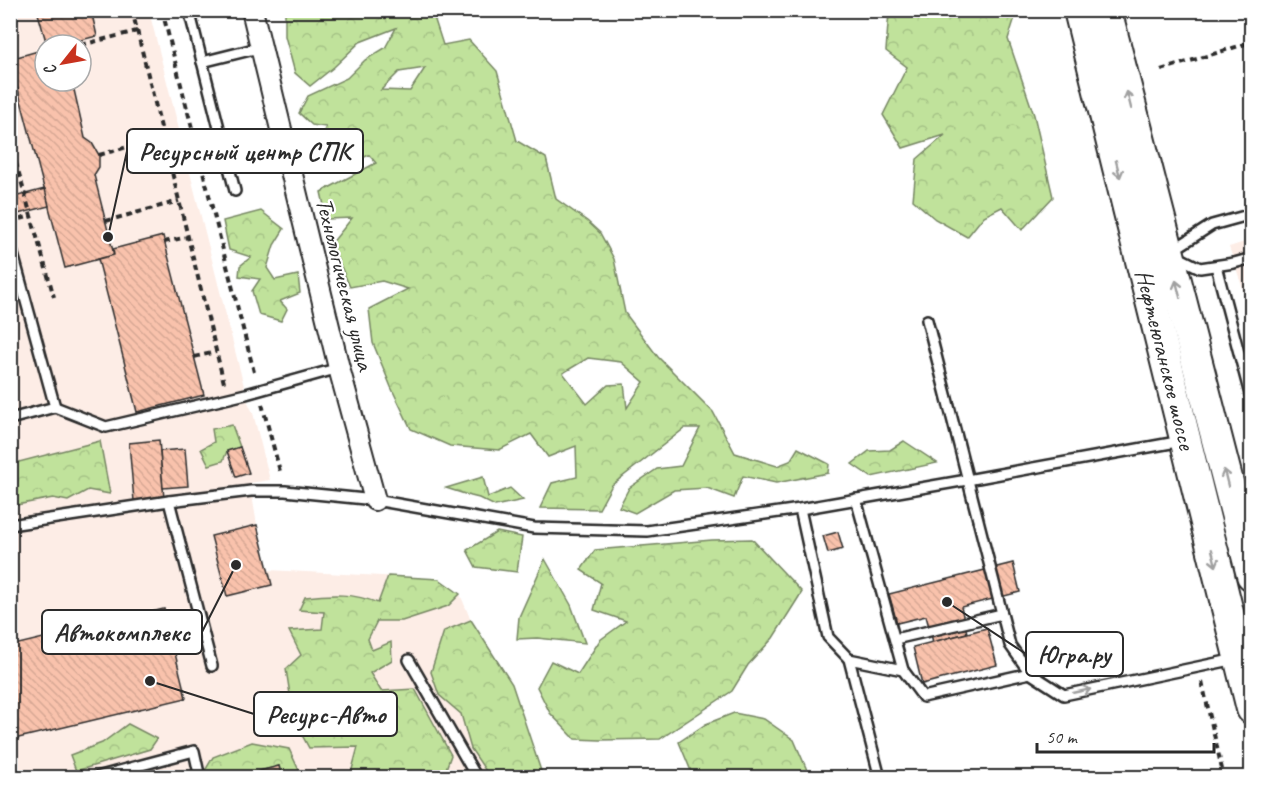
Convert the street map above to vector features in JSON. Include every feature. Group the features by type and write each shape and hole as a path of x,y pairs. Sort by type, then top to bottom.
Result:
{"main road":[{"name":"Нефтеюганское шоссе","path":"1079,10 1251,709"},
{"name":"Нефтеюганское шоссе","path":"1106,10 1251,575"}],"street":[{"name":"Технологическая улица","path":"252,10 339,368 375,500"}],"lane":[{"path":"189,10 235,191"},
{"path":"202,62 262,47"},
{"path":"1168,252 1212,225 1251,214"},
{"path":"10,243 55,407"},
{"path":"1168,252 1200,268 1251,258"},
{"path":"1216,266 1251,402"},
{"path":"927,320 1010,645 1030,673 1064,694 1239,658"},
{"path":"10,419 55,407 106,427 228,398 339,368"},
{"path":"10,525 169,501 251,491 285,491 375,500 534,528 647,531 800,509 1185,440"},
{"path":"856,499 903,670 923,697 1030,673"},
{"path":"169,501 212,666"},
{"path":"800,509 828,637 849,659 880,777"},
{"path":"895,639 1002,614"},
{"path":"849,659 903,670"},
{"path":"409,660 477,777"},
{"path":"93,777 194,751 200,777"}],"path":[{"path":"132,10 228,398"},
{"path":"162,10 285,491"},
{"path":"93,42 137,31"},
{"path":"1161,70 1251,42"},
{"path":"99,155 163,137"},
{"path":"10,142 54,297"},
{"path":"106,221 179,201"},
{"path":"10,222 31,216"},
{"path":"164,242 188,237"},
{"path":"194,357 216,352"},
{"path":"1199,667 1224,777"}],"shaded area":[{"path":"10,11 149,11 248,402 253,413 270,480 250,483 268,570 439,579 460,594 536,777 11,777"},
{"path":"1251,240 1251,313 1229,247"}],"green space":[{"path":"285,11 432,11 443,45 469,40 497,71 517,141 546,158 556,199 600,233 614,259 625,313 658,357 713,412 735,453 777,466 790,461 798,448 829,464 828,473 776,483 743,476 734,498 707,488 674,490 635,513 619,507 629,488 657,469 681,466 700,428 685,428 612,485 599,509 540,508 552,483 577,477 576,446 548,457 531,434 499,450 450,446 411,429 373,343 369,309 408,289 382,281 350,287 331,244 352,218 327,219 321,192 376,163 369,155 335,170 313,150 326,127 312,125 299,113 308,96 347,78 365,60 385,48 396,28 360,42 310,86 295,73 285,36","holes":["425,68 410,91 381,90 399,72","588,358 621,362 644,382 627,408 624,384 608,385 587,404 563,373"]},
{"path":"889,11 1017,11 1008,39 1034,115 1053,197 1022,230 1002,207 984,216 967,237 935,219 913,200 917,159 945,135 903,148 883,115 907,67 886,51"},
{"path":"261,211 284,229 274,245 267,268 275,280 298,275 300,293 280,301 287,309 281,321 259,315 252,291 260,279 239,276 240,266 251,257 229,250 223,221"},
{"path":"232,425 240,447 227,451 223,461 209,465 201,449 214,442 212,429"},
{"path":"100,441 110,494 88,490 68,501 53,498 11,506 11,464"},
{"path":"904,441 937,463 871,477 852,464 869,451 890,450"},
{"path":"483,477 488,497 510,488 523,500 495,506 479,498 446,488"},
{"path":"497,532 522,537 517,572 476,567 467,550"},
{"path":"752,539 802,592 773,638 748,665 732,691 660,739 575,739 550,713 537,687 551,661 578,674 600,640 626,621 594,610 601,583 581,570 595,550"},
{"path":"545,559 571,605 585,643 537,638 517,639 519,617"},
{"path":"388,576 439,579 460,594 448,606 402,621 377,621 368,639 372,650 391,642 392,660 370,673 381,691 415,689 451,755 446,769 450,777 350,777 358,747 309,748 294,720 286,669 301,655 289,631 322,629 324,612 299,610 305,597 342,595 360,597 378,603"},
{"path":"471,620 512,684 543,777 490,777 471,749 461,714 439,695 431,672 444,631"},
{"path":"734,713 764,719 794,740 810,777 718,777 691,771 679,742 706,724"},
{"path":"128,724 157,739 150,749 76,771 70,755 102,743"},
{"path":"252,742 289,749 302,777 282,777 279,766 236,777 203,777 213,757"}],"building":[{"path":"37,10 91,10 97,36 93,37 93,33 44,33"},
{"path":"33,52 33,93 75,93 85,138 92,143 99,155 99,167 94,175 114,255 65,268 10,59"},
{"path":"45,189 49,206 10,216 10,198"},
{"path":"163,236 204,395 137,412 98,259 114,255 113,249"},
{"path":"159,440 164,499 134,501 129,443"},
{"path":"240,447 249,473 236,477 227,451"},
{"path":"185,449 188,486 163,488 160,451"},
{"path":"257,525 272,585 227,596 211,536"},
{"path":"838,532 843,549 828,553 823,536"},
{"path":"1013,563 1020,592 961,607 967,633 933,642 926,616 897,623 889,594"},
{"path":"164,609 186,698 10,740 10,646"},
{"path":"987,628 997,665 922,684 913,647"},
{"path":"279,766 282,778 236,778 236,777"}],"place":[{"name":"Ресурсный центр СПК","path":"108,237"},
{"name":"Автокомплекс","path":"236,565"},
{"name":"Югра.ру","path":"947,602"},
{"name":"Ресурс-Авто","path":"150,681"}]}
